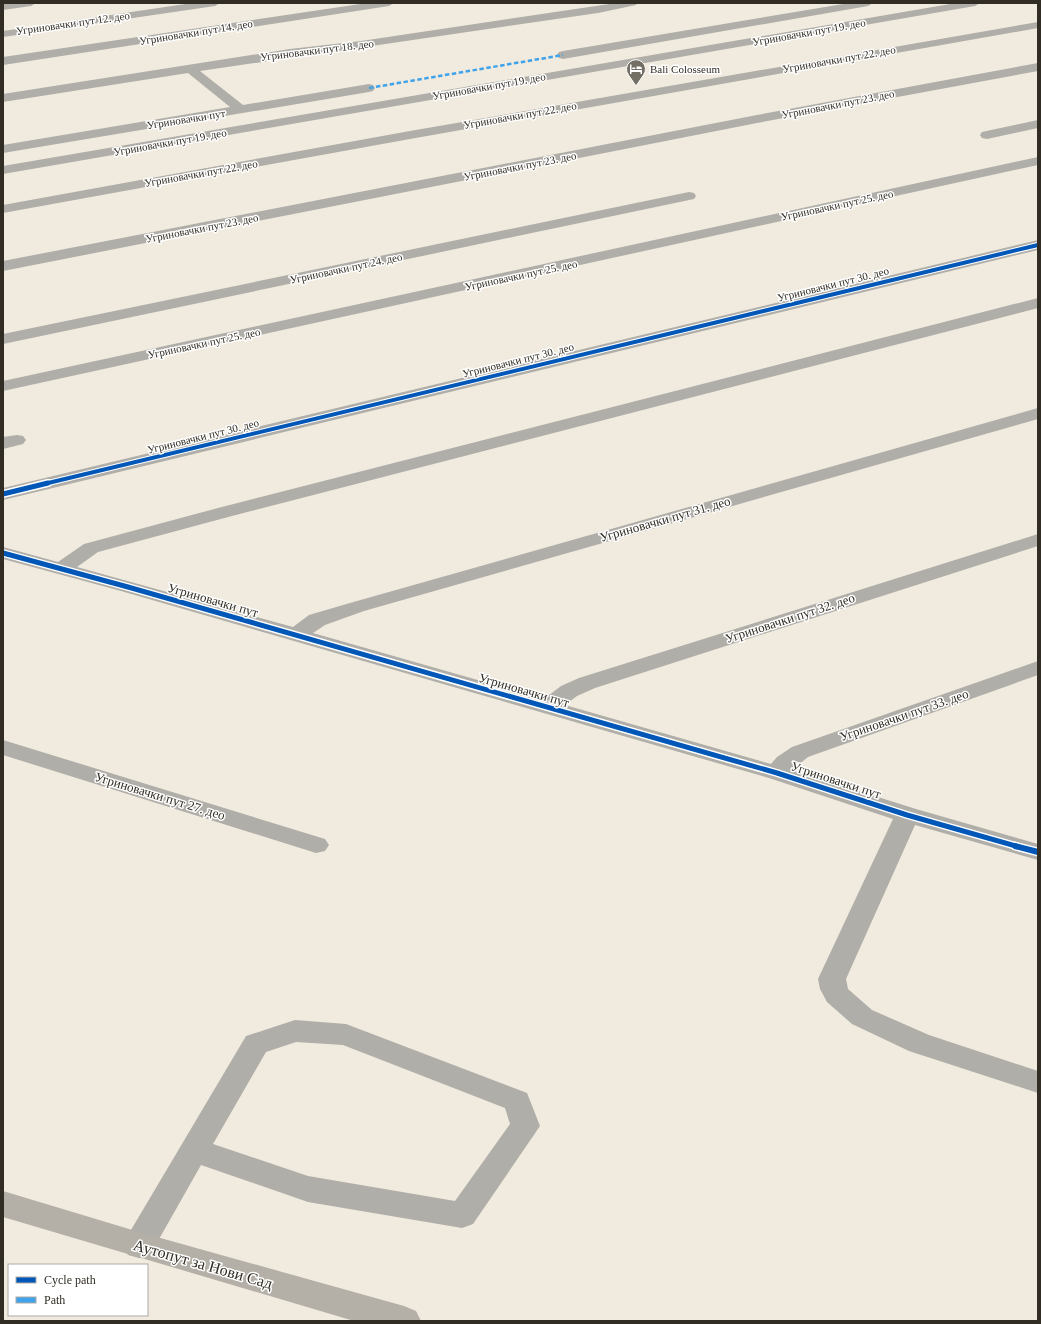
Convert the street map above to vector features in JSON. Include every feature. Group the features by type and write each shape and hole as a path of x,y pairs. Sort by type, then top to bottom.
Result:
{"main road":[{"name":"Аутопут за Нови Сад","path":"3,1204 139,1245 404,1321"}],"street":[{"path":"3,7 31,3"},
{"name":"Угриновачки пут 12. део","path":"3,34 215,3"},
{"name":"Угриновачки пут 14. део","path":"3,61 389,3"},
{"name":"Угриновачки пут 18. део","path":"3,98 290,53 361,45 590,12 632,3"},
{"path":"563,55 868,3"},
{"name":"Угриновачки пут 19. део","path":"3,170 975,3"},
{"name":"Угриновачки пут 22. део","path":"3,209 418,133 1038,25"},
{"name":"Угриновачки пут 23. део","path":"3,266 749,121 1038,67"},
{"path":"191,69 241,110"},
{"name":"Угриновачки пут","path":"3,149 369,88"},
{"path":"987,135 1038,124"},
{"name":"Угриновачки пут 25. део","path":"3,386 1038,161"},
{"name":"Угриновачки пут 24. део","path":"3,339 689,196"},
{"name":"Угриновачки пут 30. део","path":"3,494 1038,245"},
{"path":"62,568 91,548 1038,303"},
{"name":"Угриновачки пут 31. део","path":"296,635 317,620 357,607 1038,413"},
{"name":"Угриновачки пут 32. део","path":"547,708 569,691 587,683 1038,540"},
{"name":"Угриновачки пут","path":"3,552 777,773 907,815 1038,852"},
{"name":"Угриновачки пут 33. део","path":"777,773 785,762 800,752 1038,668"},
{"name":"Угриновачки пут 27. део","path":"3,747 316,845"},
{"path":"907,815 832,979 834,989 841,1000 857,1013 876,1023 919,1042 1038,1082"},
{"path":"139,1245 194,1150 256,1044 295,1031 346,1035 517,1101 525,1126 462,1215 308,1189 194,1150"}],"marked path":[{"path":"369,88 563,55"}],"cycle path":[{"path":"3,494 1038,245"},
{"path":"3,553 128,587 777,773 907,815 1038,852"}],"place":[{"name":"Bali Colosseum","path":"636,86"}]}
